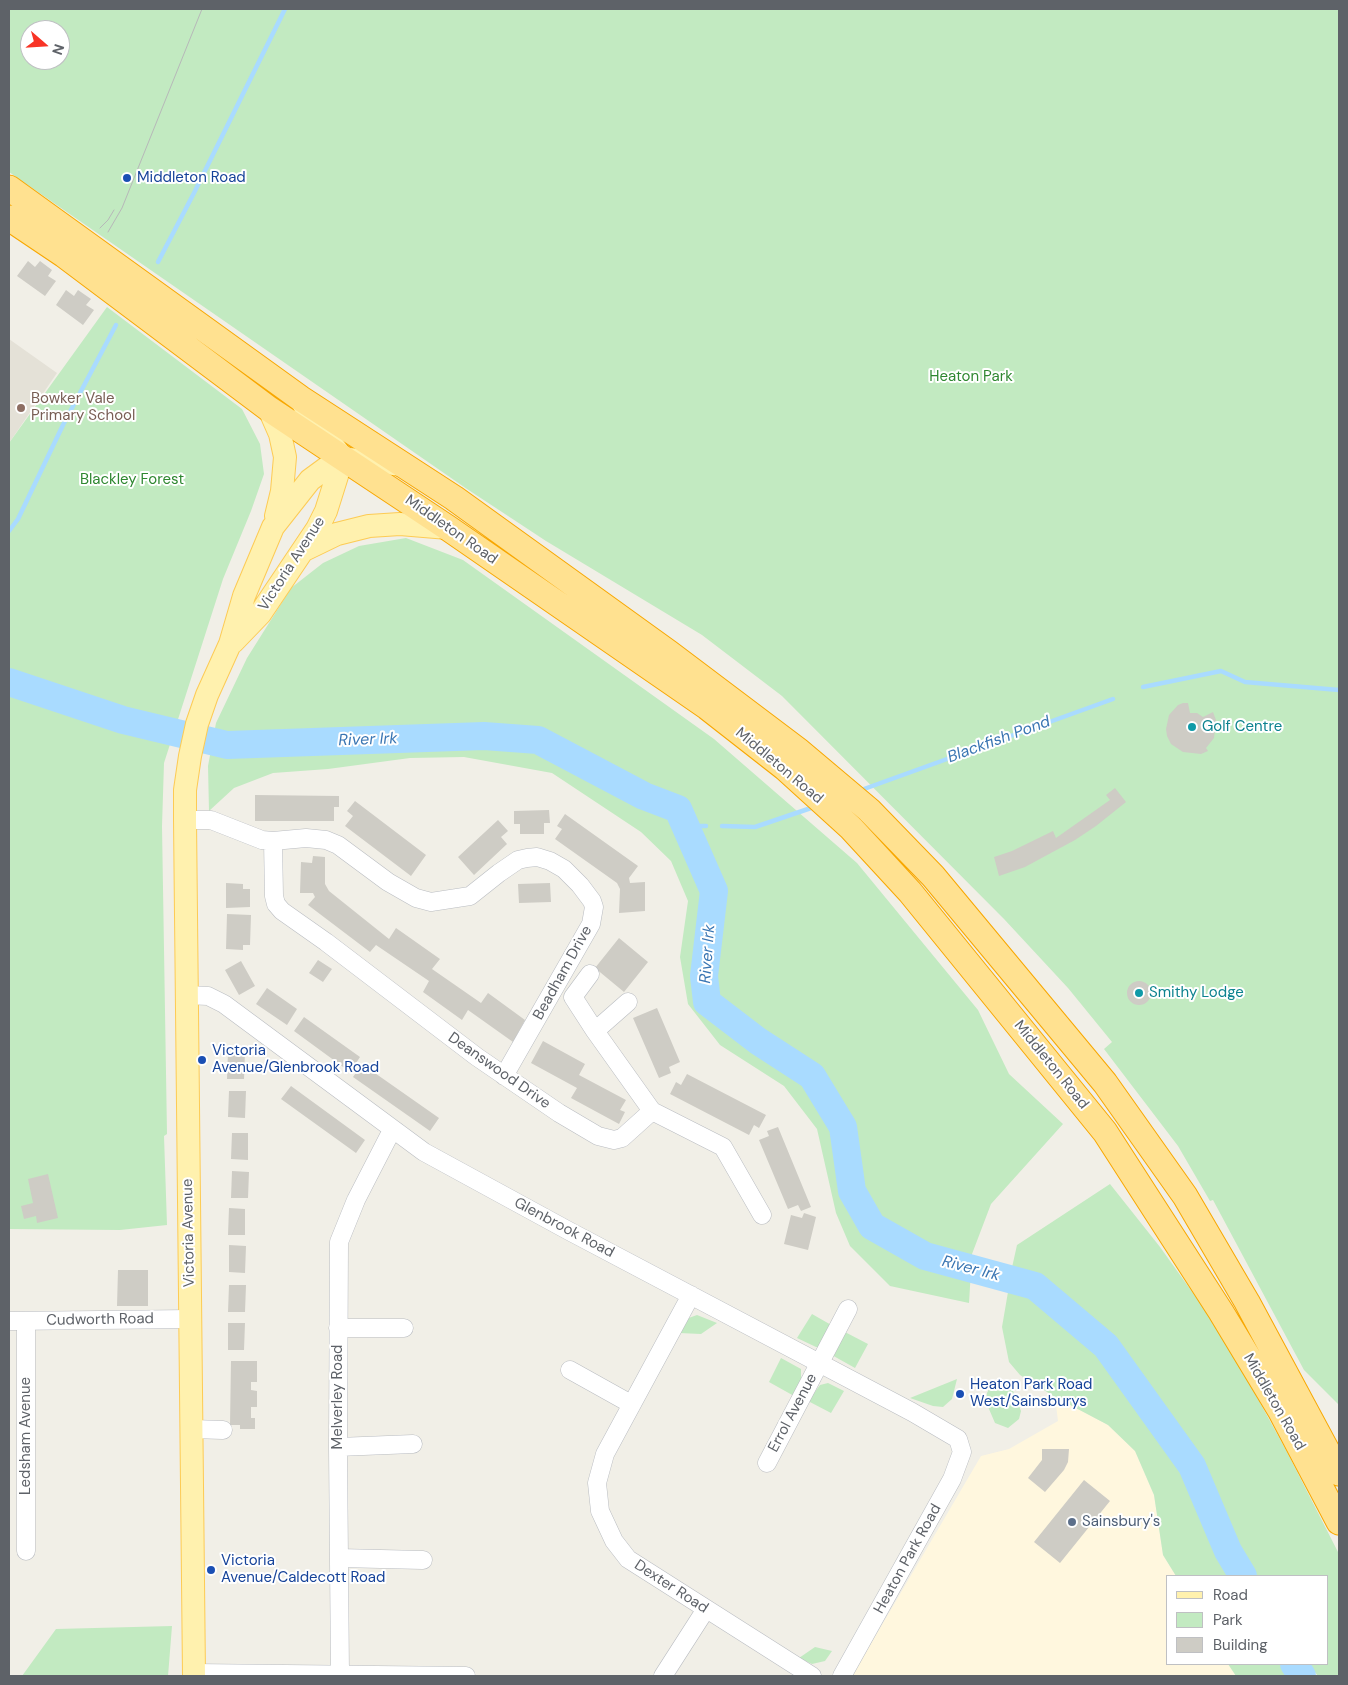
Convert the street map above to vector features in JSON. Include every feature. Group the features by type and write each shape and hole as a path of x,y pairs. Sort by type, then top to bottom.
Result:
{"highway":[{"name":"Middleton Road","path":"9,188 300,398 454,498 669,653 800,751 869,810 933,876 1105,1083 1185,1196 1247,1302 1339,1473"},
{"name":"Middleton Road","path":"9,218 64,255 269,409 448,528 707,707 785,768 851,828 910,892 1105,1132 1221,1312 1276,1402 1339,1522"}],"main road":[{"path":"300,398 310,416 335,446 340,458 403,464"},
{"path":"269,409 280,434 285,457 282,491 273,527"},
{"name":"Victoria Avenue","path":"194,1675 185,790 197,724 230,644 244,596 273,527 306,484 327,465 340,458"},
{"name":"Victoria Avenue","path":"230,644 260,614 304,550 326,511 337,476 340,458"},
{"path":"304,550 337,534 369,526 400,524 448,528"}],"street":[{"name":"Beadham Drive","path":"185,820 211,820 262,840 273,842 306,838 332,842 363,862 388,882 416,898 431,902 470,896 518,860 537,857 550,861 564,869 580,885 594,907 591,924 504,1076"},
{"name":"Deanswood Drive","path":"273,842 274,896 276,904 282,911 504,1076 559,1113 606,1139 622,1138 652,1111"},
{"path":"590,974 573,997 652,1111 724,1147 762,1215"},
{"name":"Glenbrook Road","path":"186,994 208,996 224,1004 424,1152 912,1412 958,1439"},
{"path":"595,1031 628,1002"},
{"name":"Melverley Road","path":"340,1676 338,1558 339,1242 356,1200 392,1130"},
{"name":"Dexter Road","path":"691,1295 605,1454 597,1483 600,1512 614,1541 628,1559 812,1676"},
{"name":"Errol Avenue","path":"767,1463 848,1309"},
{"name":"Cudworth Road","path":"17,1321 190,1319"},
{"name":"Ledsham Avenue","path":"17,1321 26,1551"},
{"path":"338,1328 404,1328"},
{"path":"570,1370 632,1404"},
{"path":"192,1430 223,1430"},
{"name":"Heaton Park Road","path":"842,1676 952,1479 962,1452 958,1439"},
{"path":"338,1447 413,1444"},
{"path":"338,1558 423,1560"},
{"path":"663,1676 706,1609"},
{"path":"194,1675 466,1676"}],"shaded area":[{"name":"Bowker Vale Primary School","path":"9,339 57,373 9,443"},
{"path":"1055,1397 1108,1425 1135,1451 1154,1495 1163,1555 1175,1575 1166,1575 1166,1665 1229,1665 1236,1676 852,1676 981,1456 1009,1449 1058,1421"}],"green space":[{"name":"Heaton Park","path":"9,9 1339,9 1339,1405 1304,1370 1213,1200 1210,1201 1178,1146 1104,1049 1112,1042 1068,988 1004,919 782,696 702,635 546,541 467,489 9,172"},
{"name":"Blackley Forest","path":"107,307 242,409 260,444 264,474 223,579 164,763 162,826 167,1134 164,1136 167,1225 120,1230 9,1229 9,443"},
{"path":"406,538 463,560 714,739 857,863 978,1010 1009,1074 1063,1124 991,1204 972,1254 969,1303 890,1286 850,1246 836,1213 817,1129 784,1086 720,1045 688,1004 680,957 688,901 671,861 641,832 552,773 464,757 410,758 328,769 273,773 234,788 209,811 208,766 216,723 247,658 291,588 323,563 359,546"},
{"path":"1110,1184 1160,1247 1223,1335 1287,1452 1339,1554 1339,1676 1318,1676 1309,1665 1328,1665 1328,1575 1250,1575 1214,1509 1194,1457 1141,1378 1106,1338 1045,1287 1011,1272 1017,1245"},
{"path":"1008,1292 1031,1297 1101,1356 1186,1473 1231,1575 1175,1575 1163,1555 1154,1495 1135,1451 1108,1425 1055,1397 1020,1375 1009,1362 1002,1327"},
{"path":"812,1314 833,1326 822,1347 816,1347 797,1338"},
{"path":"697,1315 717,1323 701,1334 679,1333 686,1319"},
{"path":"843,1331 868,1344 855,1368 830,1354"},
{"path":"781,1358 801,1369 801,1381 794,1396 769,1382"},
{"path":"957,1379 952,1399 943,1407 933,1406 910,1398"},
{"path":"828,1383 844,1391 831,1413 808,1401 820,1385"},
{"path":"998,1383 1007,1385 1013,1391 1021,1411 1019,1419 1008,1428 995,1423 986,1402 987,1393 991,1385"},
{"path":"172,1626 168,1676 22,1676 56,1629"},
{"path":"815,1647 832,1651 825,1661 812,1664 799,1658"},
{"path":"1229,1665 1283,1665 1289,1676 1236,1676"}],"building":[{"path":"28,261 35,267 40,261 52,270 48,276 56,281 45,296 17,276"},
{"path":"66,290 74,296 78,290 91,299 86,305 94,310 83,325 56,305"},
{"name":"Golf Centre","path":"1188,703 1190,713 1197,713 1203,717 1213,712 1216,720 1214,738 1206,748 1208,751 1201,754 1183,752 1171,744 1166,729 1169,715 1178,705"},
{"path":"1115,788 1126,802 1096,826 1075,840 1025,867 999,876 994,857 1012,851 1053,831 1056,838 1110,800 1106,795"},
{"path":"255,795 339,796 339,807 334,807 334,821 255,821"},
{"path":"355,801 426,855 411,876 345,826 353,816 347,811"},
{"path":"549,810 550,823 544,823 544,834 520,834 520,824 514,824 514,811"},
{"path":"565,814 638,866 629,878 630,883 645,882 645,911 619,913 620,889 617,883 555,839 562,829 557,826"},
{"path":"498,820 508,831 501,837 507,844 474,875 458,857"},
{"path":"313,856 325,857 325,884 329,891 389,939 396,928 440,959 432,969 481,1003 488,993 525,1020 513,1042 468,1010 462,1020 423,992 429,981 376,945 370,952 308,905 315,897 313,893 300,893 301,862 312,863"},
{"path":"226,883 243,884 243,889 250,889 250,907 226,908"},
{"path":"550,883 551,902 519,903 518,884"},
{"path":"227,914 251,915 250,945 243,945 243,950 226,949"},
{"path":"619,938 648,962 624,992 595,968"},
{"path":"318,960 332,969 323,982 309,973"},
{"path":"241,961 255,986 239,995 225,970"},
{"name":"Smithy Lodge","path":"1139,981 1148,984 1151,993 1148,1002 1139,1005 1130,1002 1127,993 1130,984"},
{"path":"267,988 297,1009 287,1025 256,1004"},
{"path":"657,1008 680,1062 669,1067 671,1073 659,1078 633,1018"},
{"path":"304,1017 360,1057 350,1072 294,1031"},
{"path":"543,1041 585,1064 579,1075 626,1100 620,1110 625,1112 619,1124 571,1098 577,1088 531,1063"},
{"path":"228,1052 245,1052 244,1079 227,1079"},
{"path":"362,1064 439,1118 430,1131 353,1077"},
{"path":"687,1074 766,1115 759,1128 754,1125 749,1135 670,1094 676,1082 681,1085"},
{"path":"291,1086 365,1140 356,1153 281,1099"},
{"path":"229,1091 246,1091 245,1118 228,1117"},
{"path":"778,1127 811,1207 801,1211 798,1205 788,1209 759,1140 769,1136 767,1131"},
{"path":"232,1133 248,1133 248,1160 231,1159"},
{"path":"232,1171 249,1172 248,1198 231,1198"},
{"path":"48,1174 58,1218 37,1223 36,1216 24,1219 21,1206 33,1203 28,1179"},
{"path":"229,1208 245,1209 245,1235 228,1235"},
{"path":"804,1213 816,1217 808,1250 784,1244 791,1215 802,1218"},
{"path":"229,1245 246,1246 245,1273 229,1272"},
{"path":"118,1270 148,1270 148,1306 117,1306"},
{"path":"229,1285 246,1285 245,1312 228,1312"},
{"path":"228,1323 245,1323 244,1350 228,1350"},
{"path":"231,1361 257,1361 257,1382 251,1382 251,1390 257,1391 257,1407 251,1407 251,1418 255,1418 255,1429 240,1429 240,1425 230,1425"},
{"path":"1042,1449 1069,1449 1068,1462 1064,1470 1045,1492 1028,1478 1042,1460"},
{"name":"Sainsbury's","path":"1084,1480 1110,1501 1060,1563 1034,1542"}],"waterway":[{"path":"158,262 285,9"},
{"path":"9,531 18,519 63,425 116,325"},
{"name":"Blackfish Pond","path":"1143,687 1221,671 1245,682 1339,690"},
{"name":"River Irk","path":"9,682 123,720 227,745 484,736 538,740 644,796 678,809 714,891 704,976 707,1002 758,1041 812,1076 843,1127 852,1191 872,1226 925,1256 1035,1286 1106,1346 1192,1466 1228,1551 1242,1575"},
{"name":"Blackfish Pond","path":"864,789 1113,699"},
{"name":"Blackfish Pond","path":"722,826 755,827 814,807"},
{"path":"686,826 706,826"},
{"name":"River Irk","path":"1295,1665 1302,1676"}],"tram line":[{"path":"108,232 122,208 202,9"},
{"path":"100,228 114,210"}],"place":[{"name":"Middleton Road","path":"127,178"},
{"name":"Bowker Vale Primary School","path":"21,408"},
{"name":"Golf Centre","path":"1192,727"},
{"name":"Smithy Lodge","path":"1139,993"},
{"name":"Victoria Avenue/Glenbrook Road","path":"202,1060"},
{"name":"Heaton Park Road West/Sainsburys","path":"960,1394"},
{"name":"Sainsbury's","path":"1072,1522"},
{"name":"Victoria Avenue/Caldecott Road","path":"211,1570"}]}
